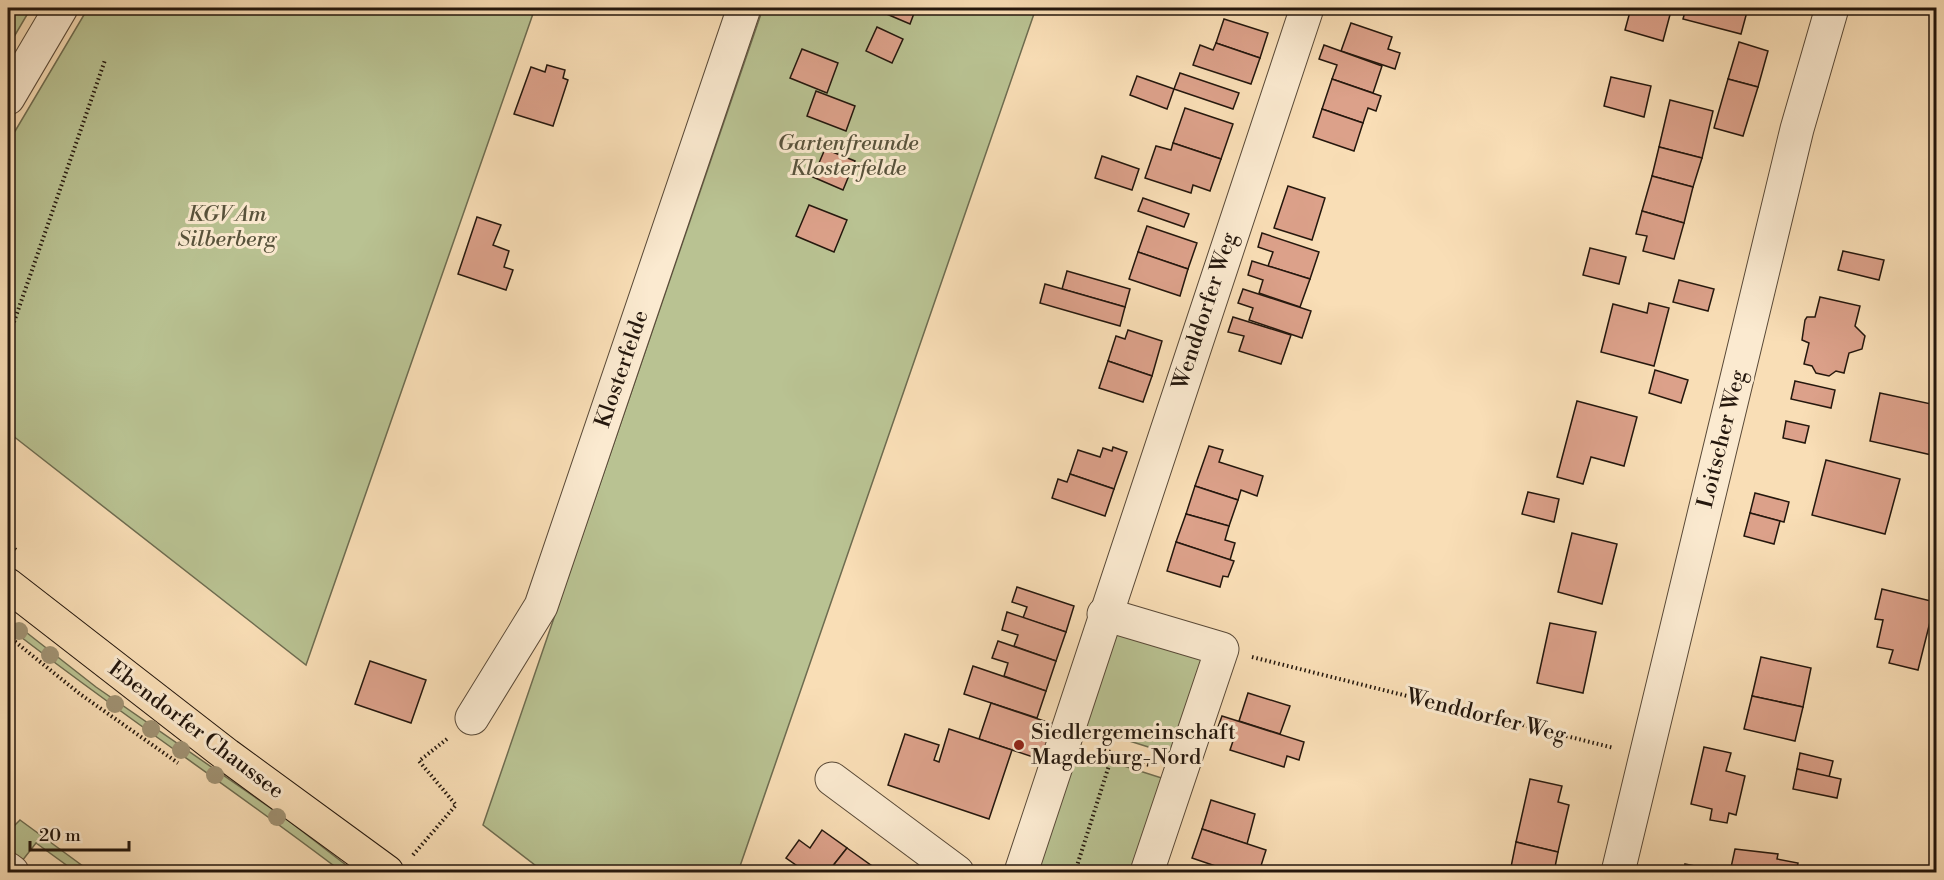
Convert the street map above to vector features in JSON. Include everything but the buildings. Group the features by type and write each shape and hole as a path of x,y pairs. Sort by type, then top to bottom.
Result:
{"main road":[{"name":"Ebendorfer Chaussee","path":"8,585 226,755 398,866"}],"street":[{"path":"8,98 61,8"},
{"name":"Klosterfelde","path":"472,718 541,606 744,8"},
{"name":"Wenddorfer Weg","path":"1020,873 1104,614 1307,8"},
{"name":"Loitscher Weg","path":"1618,873 1795,140 1832,8"},
{"path":"1104,614 1222,649 1147,873"},
{"path":"832,779 957,873"},
{"path":"8,869 12,873"}],"path":[{"path":"8,339 105,60"},
{"name":"Ebendorfer Chaussee","path":"8,636 80,694 188,770"},
{"name":"Wenddorfer Weg","path":"1222,649 1645,756"},
{"path":"1064,737 1180,775"},
{"path":"1075,873 1113,753"},
{"path":"398,866 456,805 418,761"}],"green space":[{"path":"8,8 31,8 8,47"},
{"name":"KGV Am Silberberg","path":"88,8 535,8 306,665 8,432 8,143"},
{"name":"Gartenfreunde Klosterfelde","path":"763,8 1036,8 738,872 544,872 483,825"},
{"path":"8,618 96,687 285,818 355,872 342,872 91,689 8,627"},
{"path":"1116,628 1209,657 1177,756 1085,727"},
{"path":"1074,750 1171,781 1142,872 1035,872"},
{"path":"20,820 91,872 76,872 36,843 22,861 8,851 12,828"}],"place":[{"name":"Siedlergemeinschaft Magdeburg-Nord","path":"1019,745"}]}
